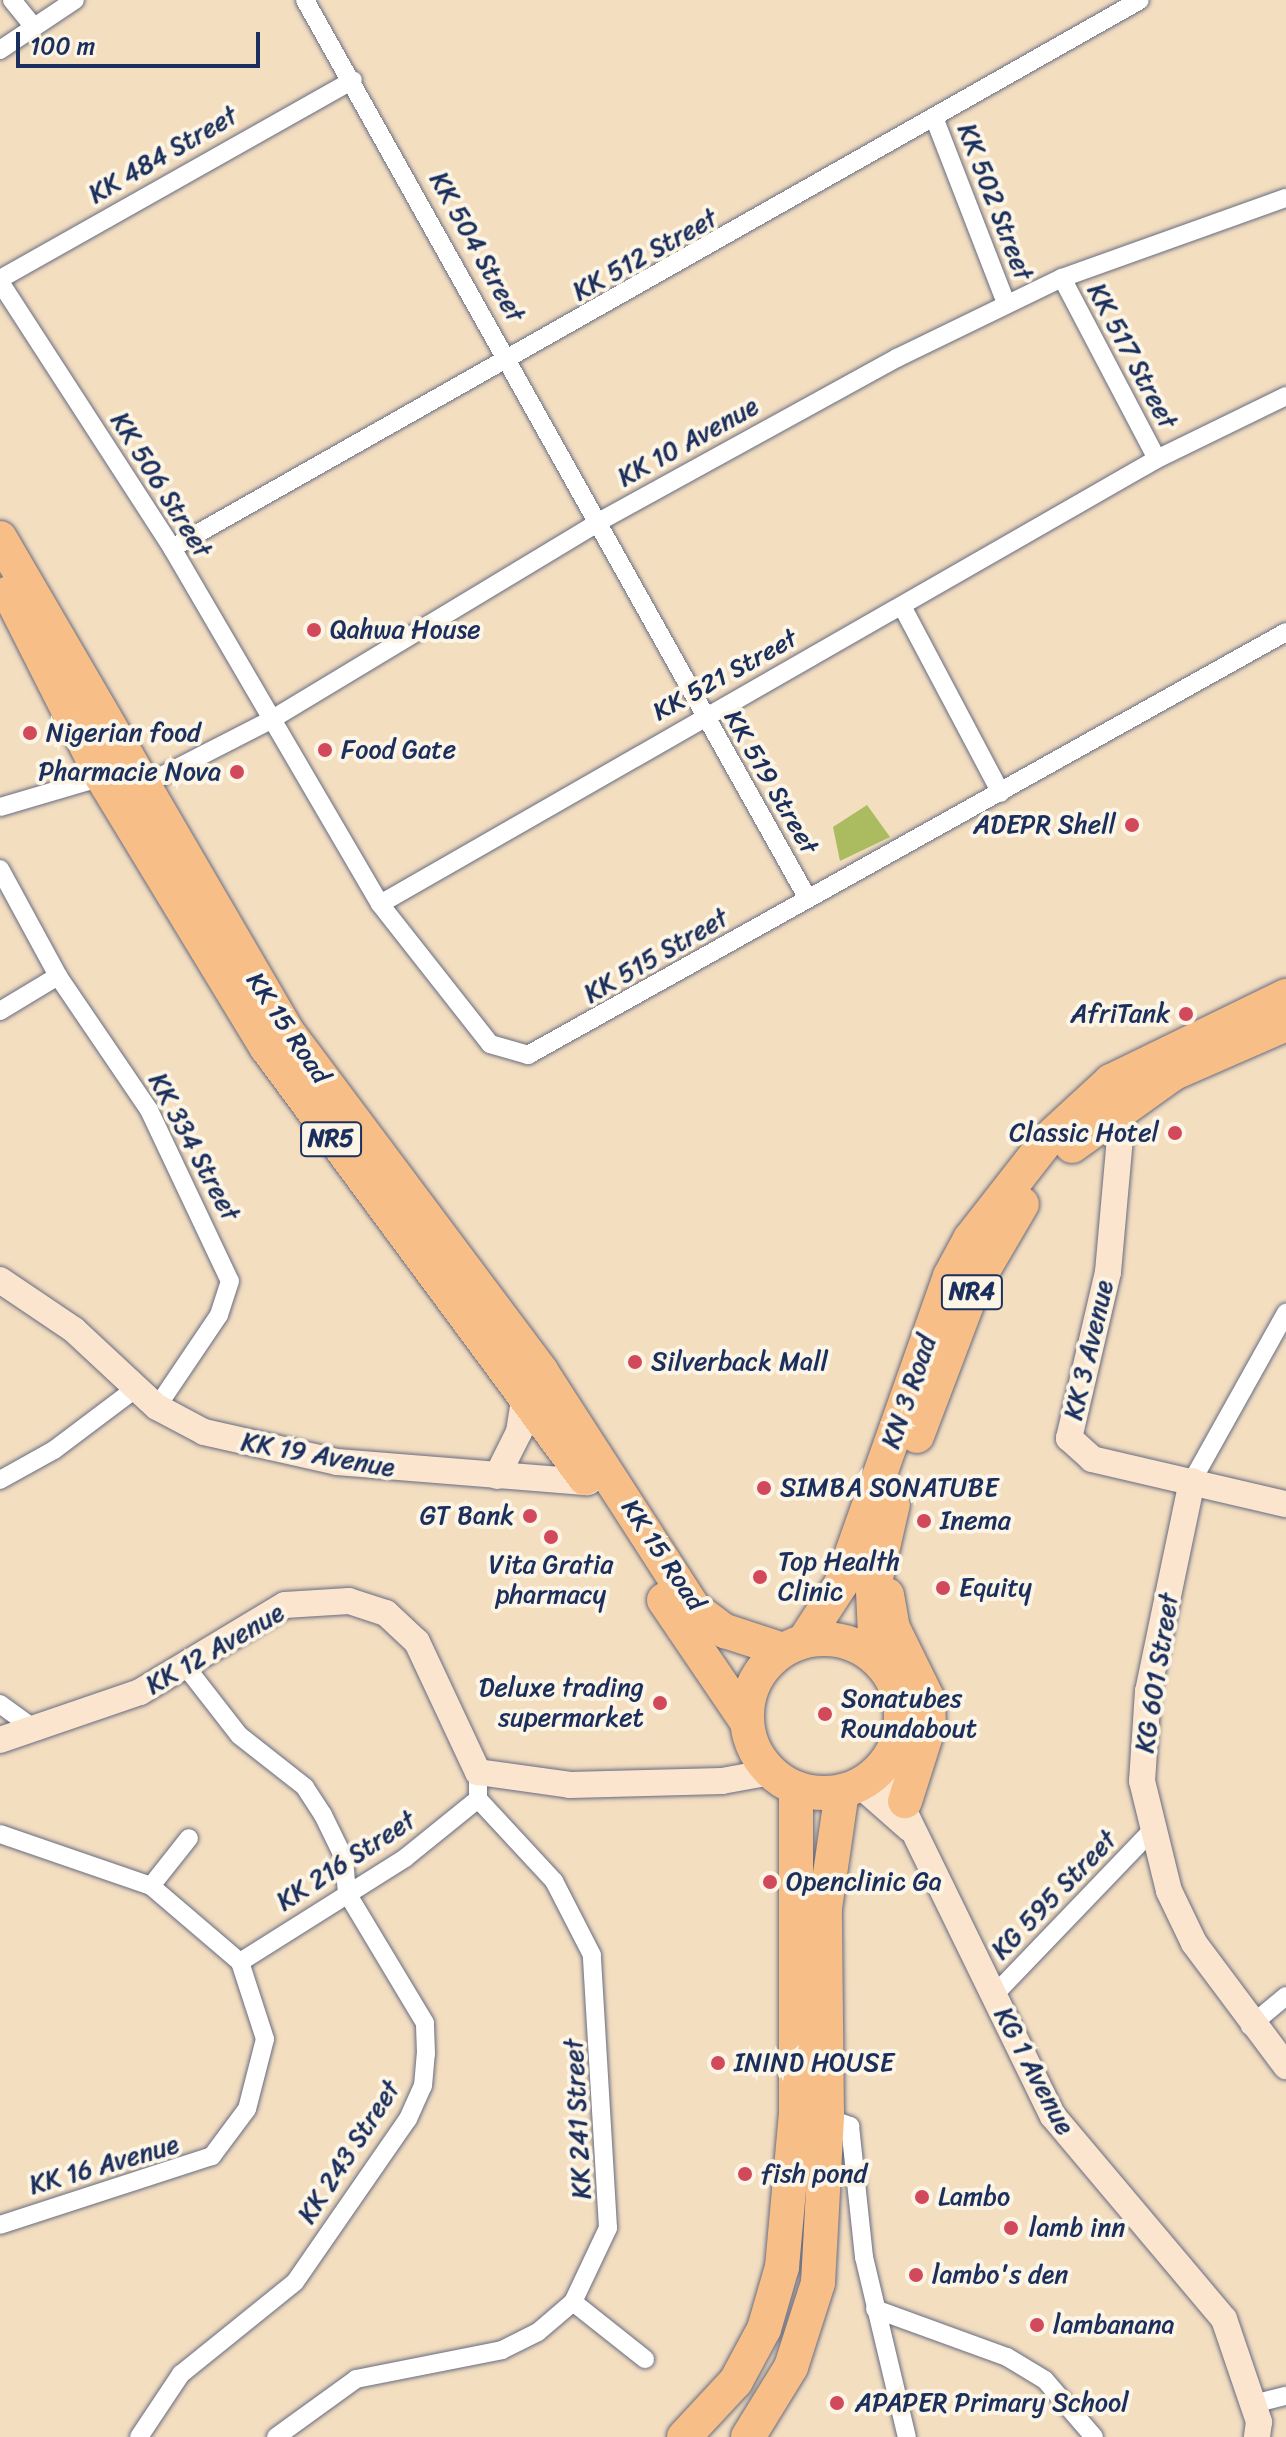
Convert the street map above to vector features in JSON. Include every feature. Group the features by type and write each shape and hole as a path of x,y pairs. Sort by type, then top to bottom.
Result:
{"highway":[{"name":"KK 15 Road","path":"0,538 287,1031 541,1371 694,1608 725,1631 794,1646"},
{"name":"KK 15 Road","path":"0,576 102,777 267,1048 588,1482 747,1722"},
{"name":"KN 3 Road","path":"878,1528 950,1276 1048,1139 1117,1092 1286,996"},
{"name":"KN 3 Road","path":"878,1528 974,1286 1012,1216 1117,1092 1174,1073 1286,1024"},
{"path":"748,2437 791,2367 818,2283 811,2115 811,1907 783,1780 747,1722 750,1694 794,1646 878,1528"},
{"path":"811,1907 862,1781 901,1728 900,1700 876,1657 873,1591 878,1528"},
{"path":"878,1528 893,1628 928,1699 929,1726 905,1801"},
{"path":"794,1646 854,1644 876,1657"},
{"path":"783,1780 862,1781"},
{"path":"684,2437 736,2381 764,2329 782,2267 811,2115"}],"main road":[{"name":"KK 3 Avenue","path":"1117,1092 1120,1175 1108,1272 1069,1438 1092,1459 1286,1504"},
{"path":"1087,1131 1120,1175"},
{"name":"KK 19 Avenue","path":"0,1280 74,1330 157,1407 263,1450 497,1476 588,1482"},
{"path":"497,1476 519,1432 525,1395"},
{"name":"KG 601 Street","path":"1192,1481 1141,1737 1151,1831 1194,1943 1250,2026 1286,2066"},
{"name":"KK 12 Avenue","path":"0,1740 37,1731 140,1692 183,1663 285,1605 372,1607 417,1642 478,1772"},
{"path":"478,1772 570,1785 783,1780"},
{"name":"KG 1 Avenue","path":"862,1781 905,1801 925,1850 1053,2116 1224,2319 1253,2404 1257,2437"},
{"name":"KG 1 Avenue","path":"862,1781 925,1850"}],"street":[{"path":"12,0 33,26"},
{"path":"0,50 75,0"},
{"name":"KK 504 Street","path":"305,0 602,520"},
{"name":"KK 512 Street","path":"172,548 512,361 1140,0"},
{"name":"KK 484 Street","path":"0,280 353,80"},
{"name":"KK 502 Street","path":"935,120 1006,303"},
{"name":"KK 10 Avenue","path":"142,786 269,721 602,520 1006,303 1062,278 1286,198"},
{"name":"KK 517 Street","path":"1062,278 1157,459"},
{"name":"KK 506 Street","path":"0,280 172,548 269,721"},
{"name":"KK 521 Street","path":"380,904 703,715 903,608 1157,459 1286,396"},
{"name":"KK 519 Street","path":"602,520 703,715 808,899"},
{"path":"903,608 1001,793"},
{"name":"KK 515 Street","path":"380,904 490,1044 528,1055 1286,632"},
{"path":"269,721 380,904"},
{"path":"0,807 102,777"},
{"name":"KK 334 Street","path":"0,869 58,976 149,1110 230,1281 219,1315 157,1407"},
{"path":"0,1011 58,976"},
{"path":"1192,1481 1286,1313"},
{"path":"0,1480 54,1450 135,1389"},
{"name":"KK 243 Street","path":"139,2437 181,2374 295,2282 423,2086 425,2023 347,1893 344,1858 305,1787 239,1735 183,1663"},
{"path":"0,1704 37,1731"},
{"path":"478,1772 478,1799"},
{"name":"KK 216 Street","path":"240,1962 347,1893 478,1799"},
{"name":"KK 241 Street","path":"478,1799 554,1881 592,1955 608,2228 573,2302"},
{"name":"KG 595 Street","path":"994,1995 1151,1831"},
{"path":"0,1834 151,1886 240,1962"},
{"path":"151,1886 189,1838"},
{"name":"KK 16 Avenue","path":"0,2225 109,2185 193,2167 224,2146 247,2109 265,2039 240,1962"},
{"path":"1250,2026 1286,1996"},
{"path":"811,2115 850,2126 875,2309 907,2437"},
{"path":"276,2437 336,2388 502,2350 573,2302 645,2359"},
{"path":"875,2309 1007,2357 1045,2380 1094,2437"},
{"path":"1253,2404 1286,2396"}],"green space":[{"path":"867,805 890,837 840,861 833,827"}],"place":[{"name":"Qahwa House","path":"314,630"},
{"name":"Nigerian food","path":"30,733"},
{"name":"Food Gate","path":"325,750"},
{"name":"Pharmacie Nova","path":"237,772"},
{"name":"ADEPR Shell","path":"1132,825"},
{"name":"AfriTank","path":"1186,1014"},
{"name":"Classic Hotel","path":"1175,1133"},
{"name":"Silverback Mall","path":"635,1362"},
{"name":"SIMBA SONATUBE","path":"764,1488"},
{"name":"GT Bank","path":"530,1516"},
{"name":"Inema","path":"924,1521"},
{"name":"Vita Gratia pharmacy","path":"551,1537"},
{"name":"Top Health Clinic","path":"760,1577"},
{"name":"Equity","path":"943,1588"},
{"name":"Deluxe trading supermarket","path":"660,1703"},
{"name":"Sonatubes Roundabout","path":"825,1714"},
{"name":"Openclinic Ga","path":"770,1882"},
{"name":"ININD HOUSE","path":"718,2063"},
{"name":"fish pond","path":"745,2174"},
{"name":"Lambo","path":"922,2197"},
{"name":"lamb inn","path":"1011,2228"},
{"name":"lambo's den","path":"916,2275"},
{"name":"lambanana","path":"1037,2325"},
{"name":"APAPER Primary School","path":"837,2403"}]}
